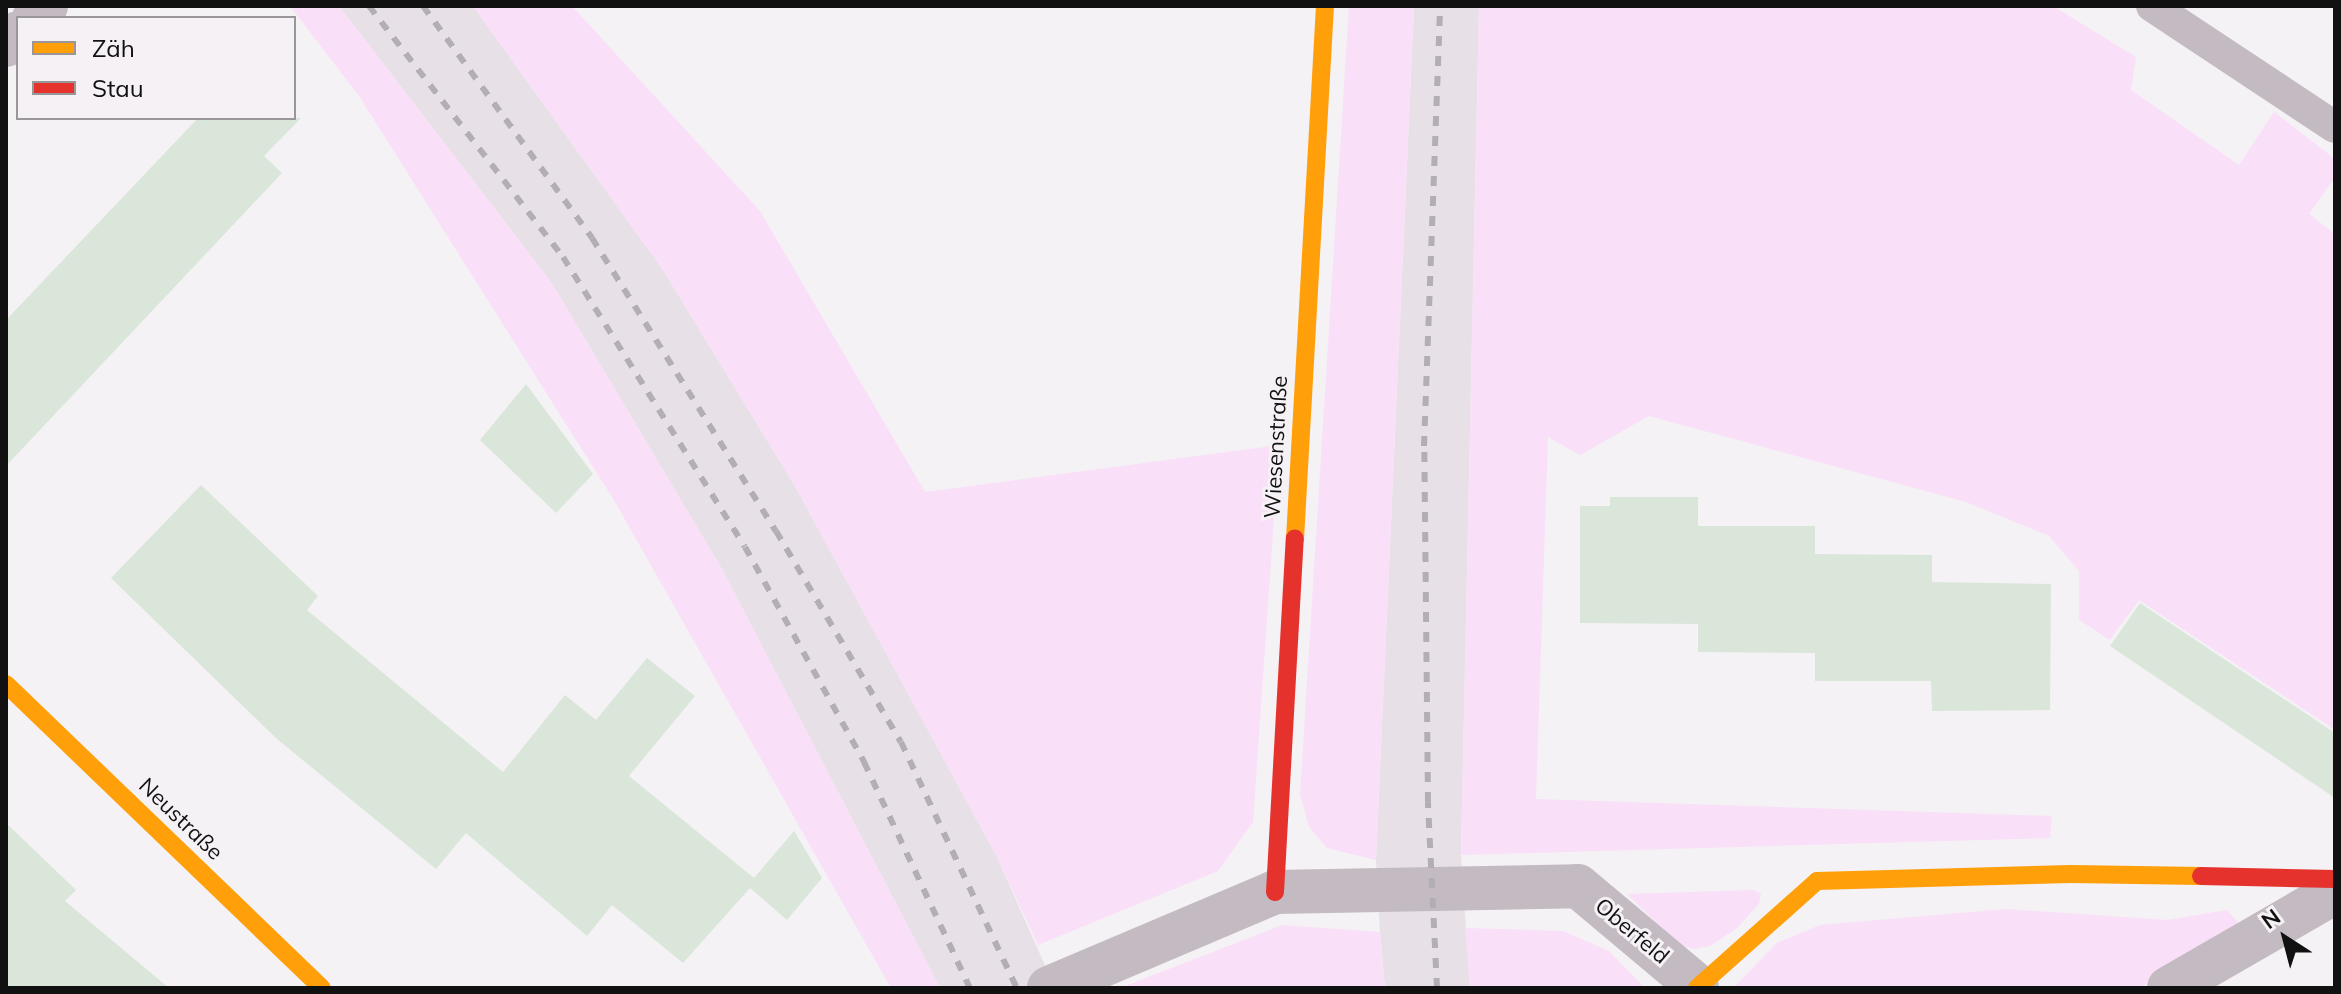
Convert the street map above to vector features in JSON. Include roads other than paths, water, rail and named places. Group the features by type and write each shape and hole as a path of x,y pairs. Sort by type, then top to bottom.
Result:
{"street":[{"name":"Wiesenstraße","path":"1275,892 1325,6"},
{"name":"Neustraße","path":"6,684 322,988"},
{"name":"Oberfeld","path":"1049,988 1275,892 1578,886 1697,987 1817,881 2071,874 2335,879"},
{"path":"2169,988 2335,892"}],"lane":[{"path":"2152,6 2335,127"}],"railway":[{"path":"369,6 563,257 745,547 864,762 970,988"},
{"path":"423,6 592,238 776,531 901,742 1017,988"},
{"path":"1437,988 1428,802 1424,446 1440,6"}]}
